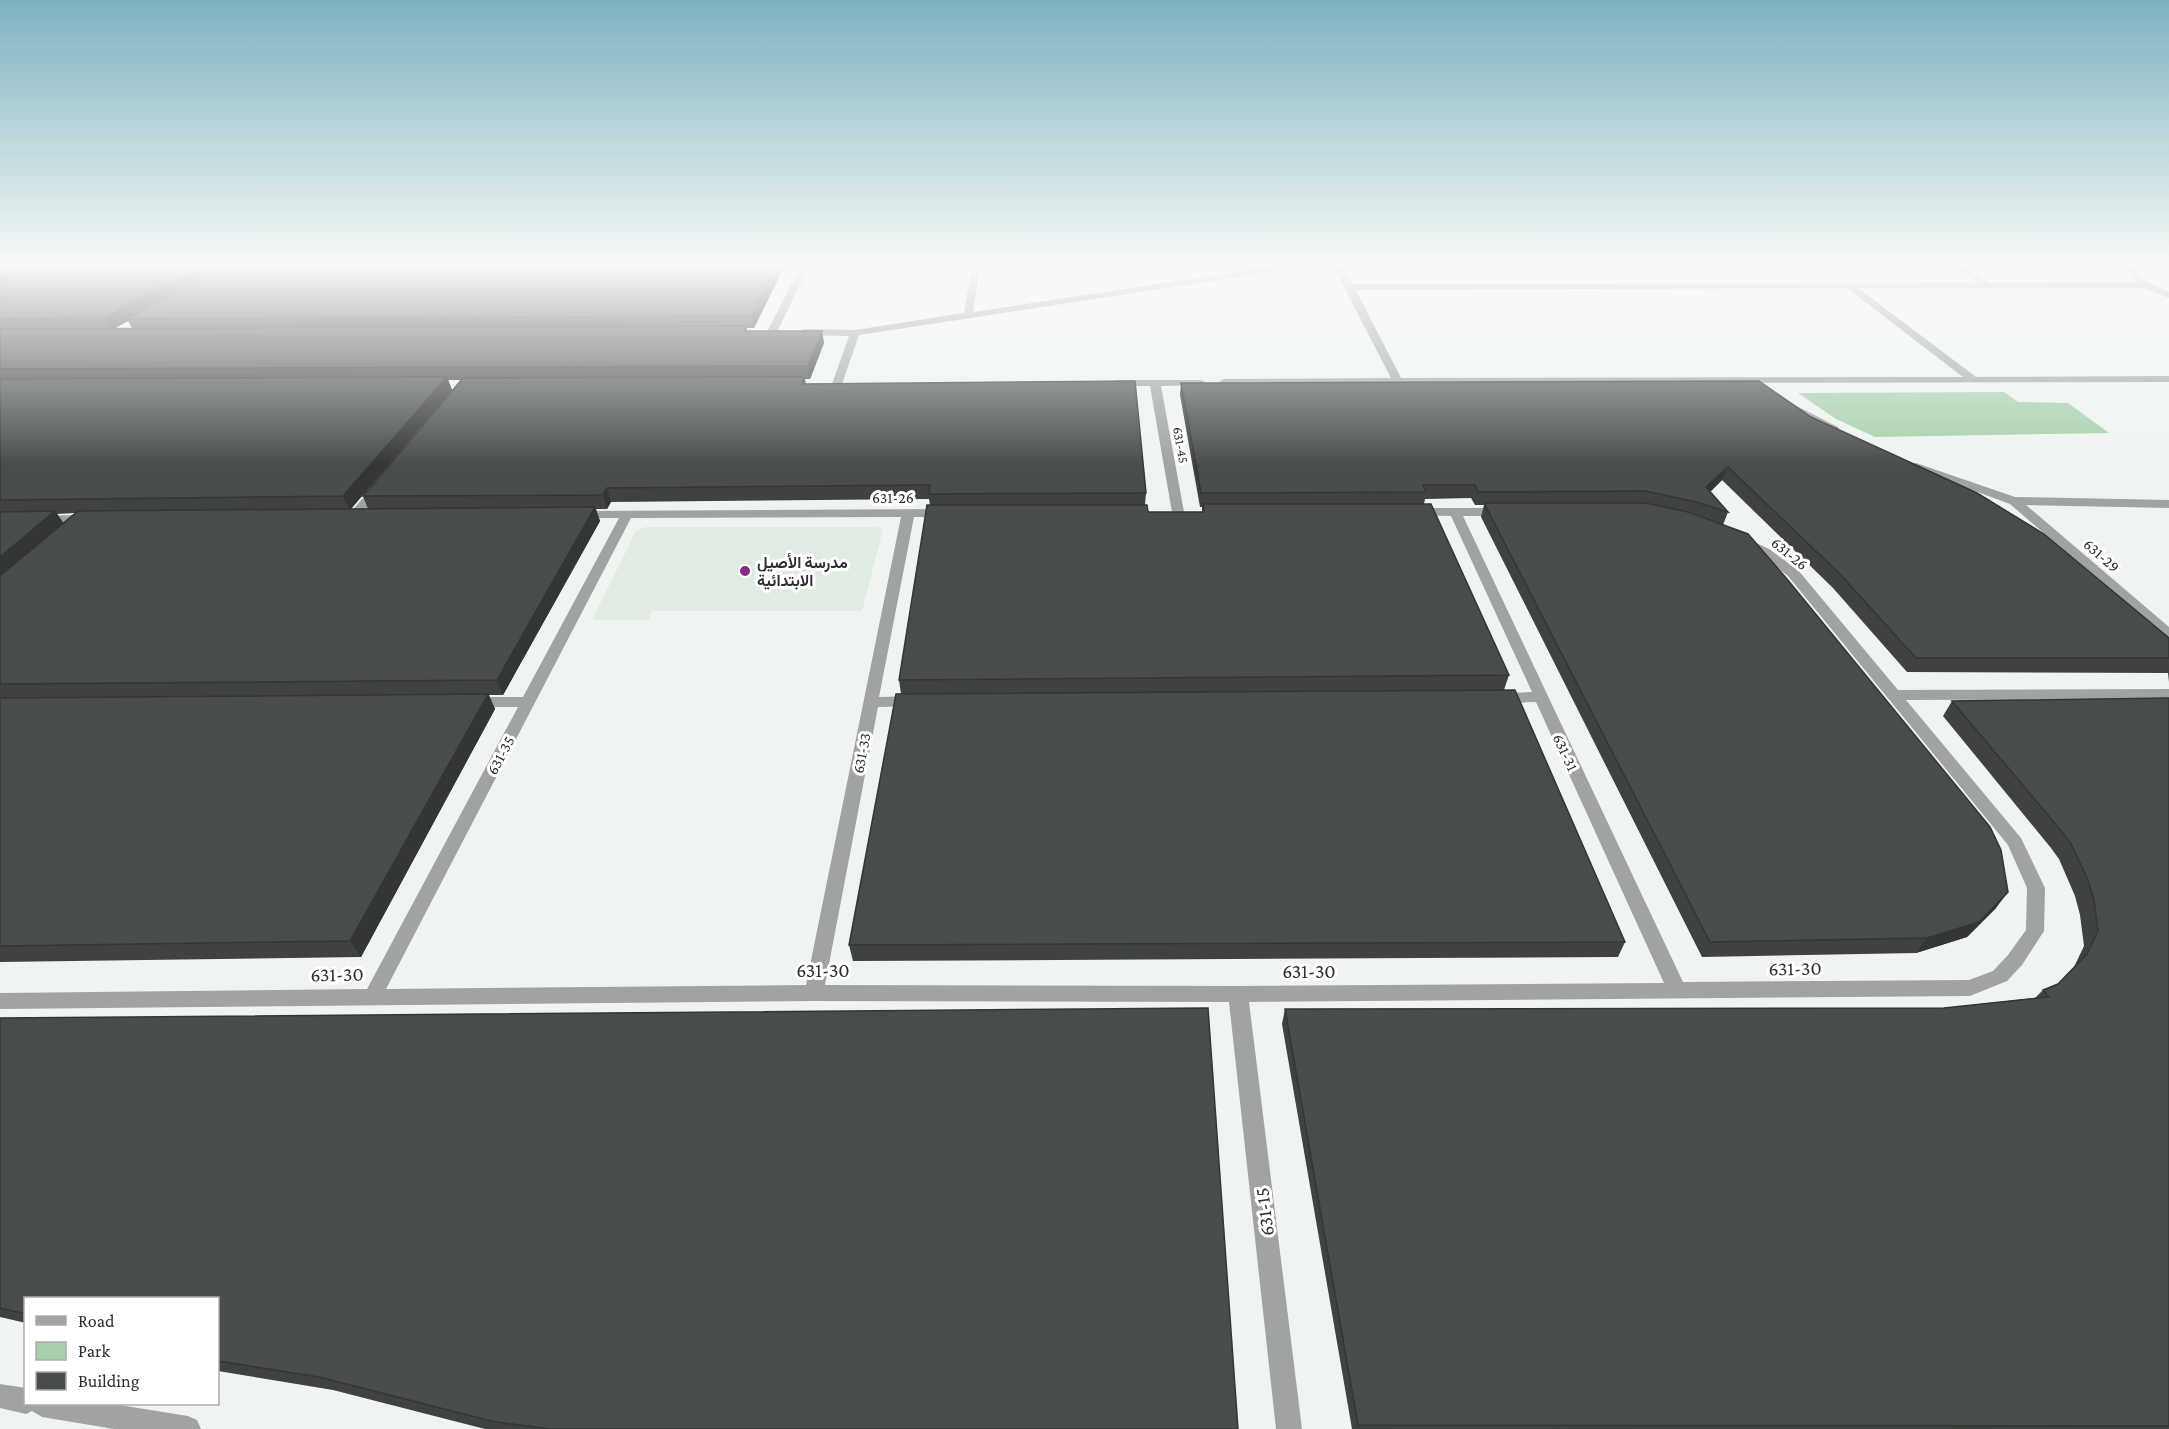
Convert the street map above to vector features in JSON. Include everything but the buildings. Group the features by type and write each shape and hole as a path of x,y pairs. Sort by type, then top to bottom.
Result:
{"street":[{"path":"836,333 855,333 837,384"},
{"path":"1373,333 1398,382"},
{"path":"1911,333 1974,380"},
{"path":"1108,383 2169,379"},
{"path":"1759,381 1778,396 1847,436"},
{"name":"631-45","path":"1155,383 1178,512"},
{"path":"825,384 849,384"},
{"path":"1906,462 2014,501 2169,504"},
{"path":"354,516 391,473"},
{"name":"631-29","path":"2014,501 2169,634"},
{"path":"1408,512 1513,512"},
{"name":"631-31","path":"1455,512 1678,992"},
{"name":"631-26","path":"568,515 955,513"},
{"name":"631-33","path":"814,993 908,514"},
{"name":"631-35","path":"373,996 627,515"},
{"path":"0,520 89,519 67,534"},
{"name":"631-26","path":"1729,535 1765,552 1793,573 1894,695"},
{"path":"1894,695 2169,694"},
{"name":"631-30","path":"0,1001 814,993 1238,994 1970,988 2000,976 2015,960 2035,931 2036,888 2015,842 1894,695"},
{"path":"1481,698 1541,697"},
{"path":"871,702 931,701"},
{"path":"458,702 528,702"},
{"name":"631-15","path":"1238,994 1289,1429"},
{"path":"0,1396 24,1401"},
{"path":"48,1405 188,1429"}],"shaded area":[{"name":"مدرسة الأصيل الابتدائية","path":"646,527 876,527 883,529 862,611 652,611 649,620 592,620 636,531"}],"green space":[{"path":"2004,392 2018,402 2068,403 2109,433 1875,437 1836,419 1798,393"}],"place":[{"name":"مدرسة الأصيل الابتدائية","path":"745,571"}]}
